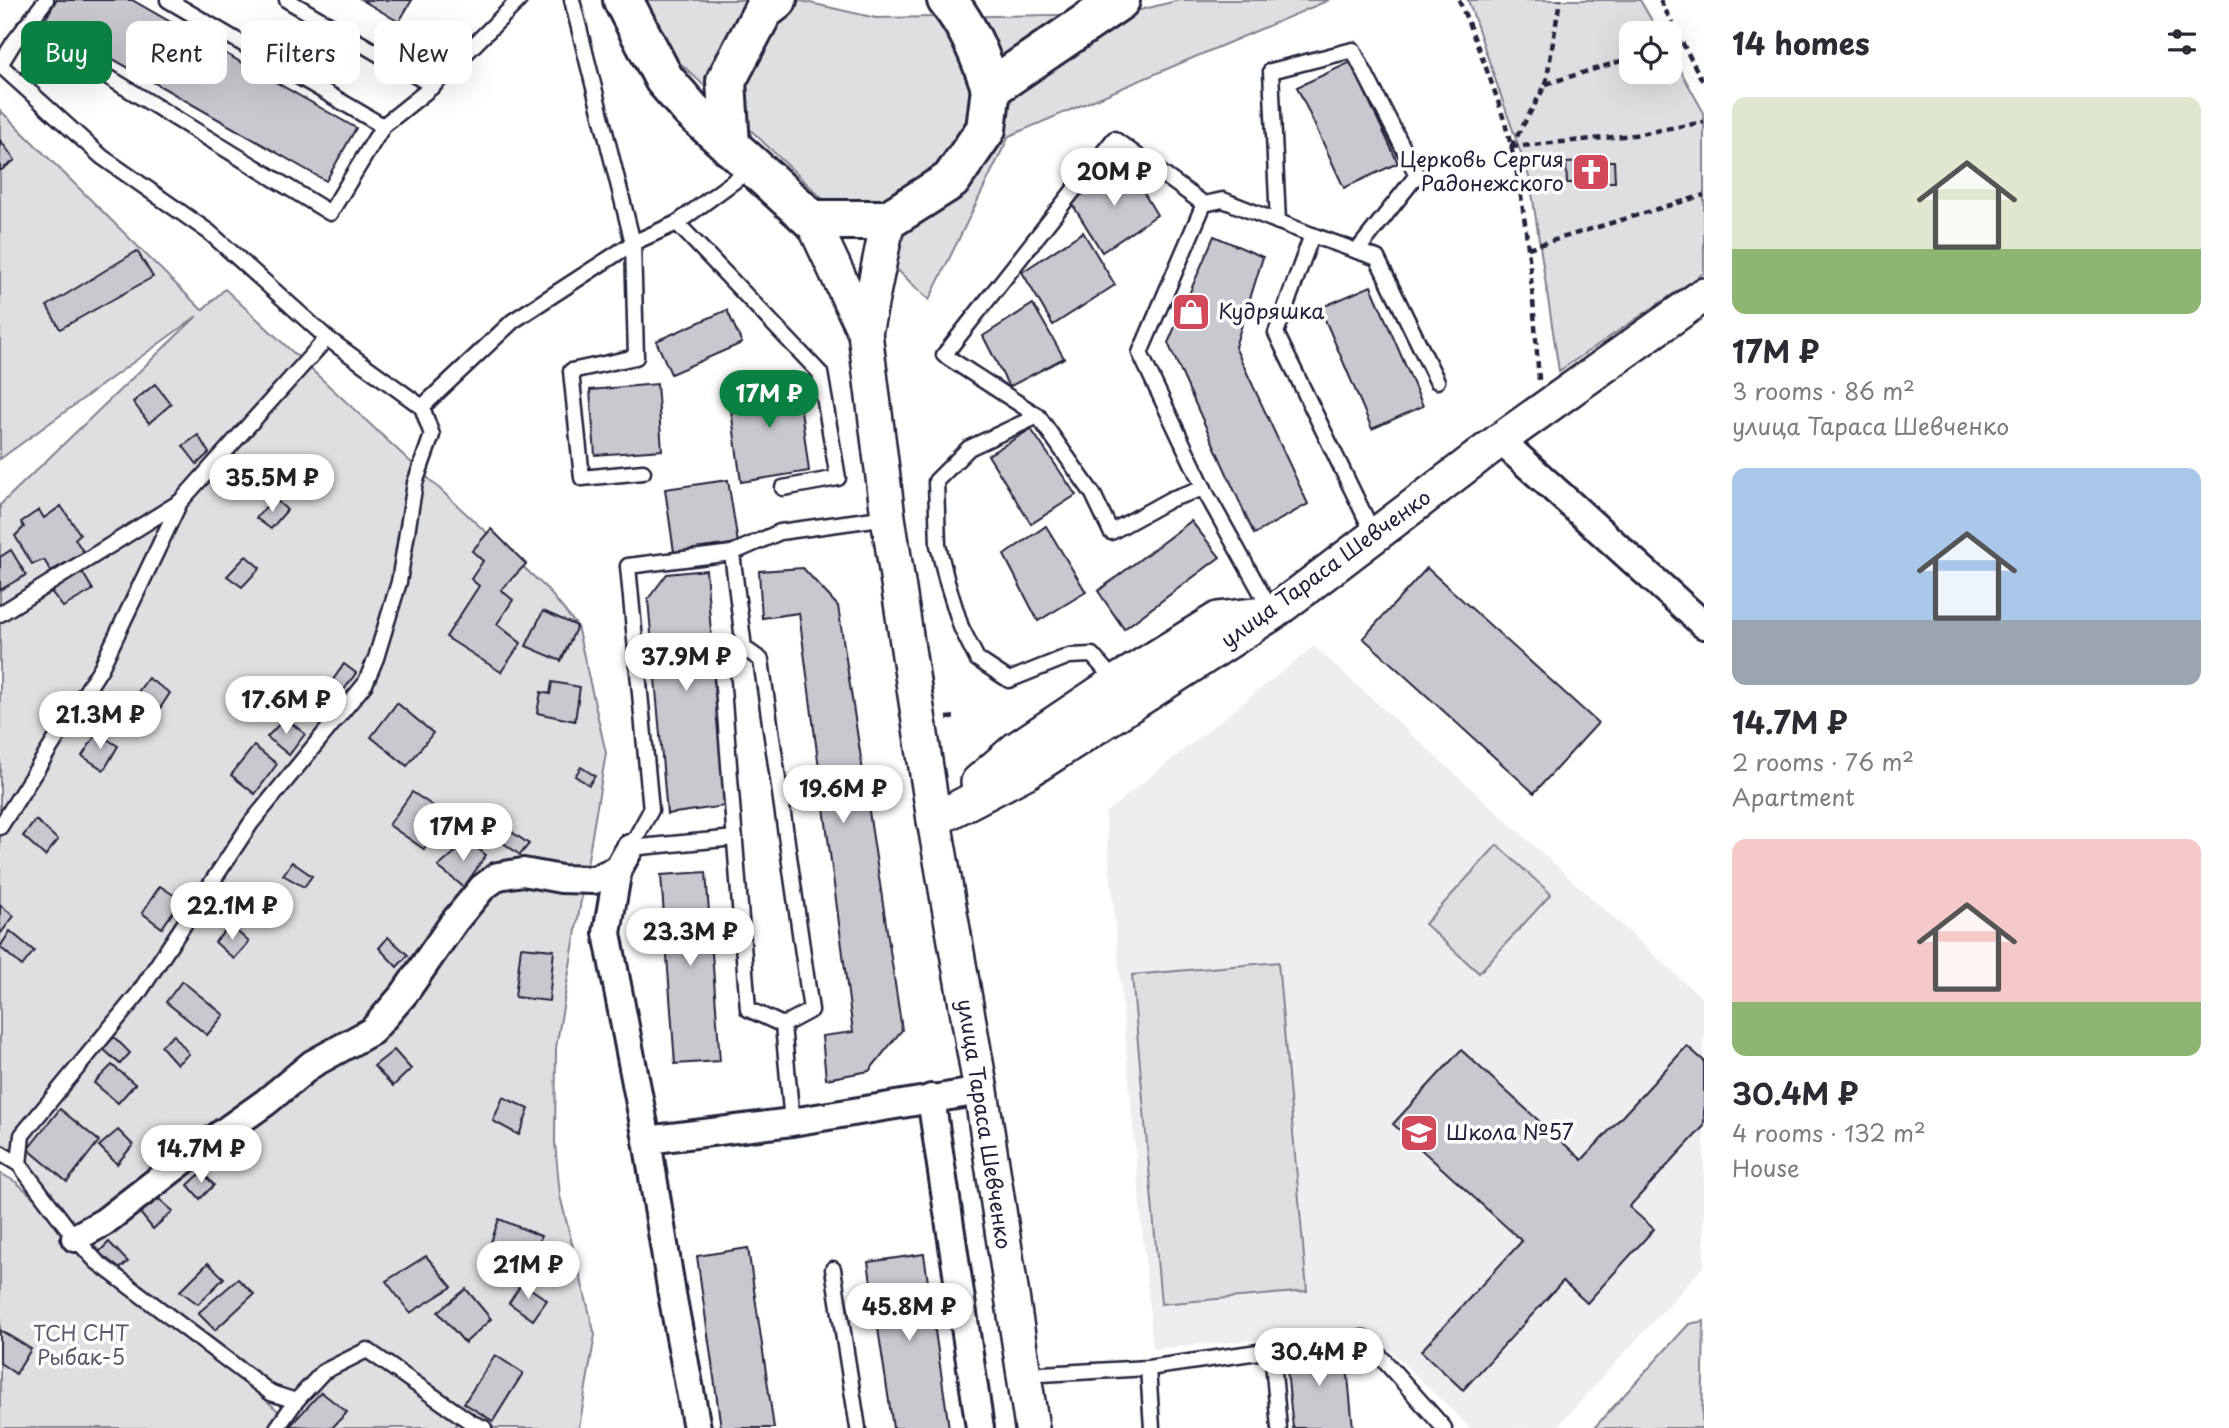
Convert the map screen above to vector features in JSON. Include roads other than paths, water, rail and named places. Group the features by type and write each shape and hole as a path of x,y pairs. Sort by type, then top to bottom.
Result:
{"main road":[{"name":"улица Тараса Шевченко","path":"623,0 664,79 691,110 811,220"},
{"path":"742,157 726,81 763,11 777,0"},
{"path":"811,220 888,220 951,180 986,130 991,88 977,47 960,16 947,0"},
{"path":"991,88 1120,0"}],"street":[{"name":"улица Тараса Шевченко","path":"811,220 865,333 888,517 934,820 981,1091 1032,1428"},
{"path":"865,333 888,220"},
{"name":"улица Тараса Шевченко","path":"934,820 1028,771 1273,613 1542,408 1704,295"},
{"path":"1500,440 1704,625"},
{"path":"934,820 1016,748 1219,619 1273,613"},
{"path":"624,859 607,933 647,1140 697,1428"},
{"path":"75,1238 104,1223 183,1161 266,1102 312,1064 372,1031 404,994 454,922 482,888 498,876 523,872 594,880 624,859"},
{"path":"647,1140 792,1122 981,1091"},
{"path":"931,1098 980,1428"}],"lane":[{"path":"29,21 46,0"},
{"path":"168,0 383,126"},
{"path":"288,0 433,86"},
{"path":"112,79 330,213 383,126 433,86 519,0"},
{"path":"572,0 633,243 636,357 571,371 582,478 643,472"},
{"path":"19,1164 22,1135 138,994 251,823 365,684 376,658 399,582 415,483 432,435 422,407 327,338 209,232 102,157 0,65 21,32"},
{"path":"1278,222 1271,71 1353,50 1417,176 1357,251"},
{"path":"1204,488 1171,499 1111,532 1093,494 1038,416 944,355 1114,139 1205,204 1223,200 1377,258 1437,381"},
{"path":"422,407 513,321 633,243 677,223 742,157"},
{"path":"1205,204 1140,353 1204,488 1273,613"},
{"path":"677,223 820,373 838,478 783,488"},
{"path":"1312,235 1276,333 1374,535"},
{"path":"0,614 180,502 327,338"},
{"path":"1038,416 969,448 936,481 938,545 947,583 961,627 977,659 1009,680 1069,656 1091,655 1116,682"},
{"path":"0,827 101,668 180,502"},
{"path":"624,859 651,810 628,566 732,553 780,533 888,517"},
{"path":"732,553 744,648 761,660 811,1010 783,1025"},
{"path":"744,648 721,662 748,1009 783,1025"},
{"path":"624,859 735,838"},
{"path":"783,1025 792,1122"},
{"path":"0,1153 19,1164 75,1238 97,1262 271,1393 296,1401"},
{"path":"833,1269 858,1428"},
{"path":"1023,1376 1148,1368 1364,1338 1444,1428"},
{"path":"277,1428 296,1401 323,1372 367,1350 472,1423 484,1428"},
{"path":"1272,1350 1279,1428"},
{"path":"1148,1368 1152,1428"}],"place":[{"name":"Церковь Сергия Радонежского","path":"1591,172"},
{"name":"Кудряшка","path":"1191,312"},
{"name":"Школа №57","path":"1419,1133"}],"park label":[{"name":"ТСН СНТ Рыбак-5","path":"81,1346"}]}
